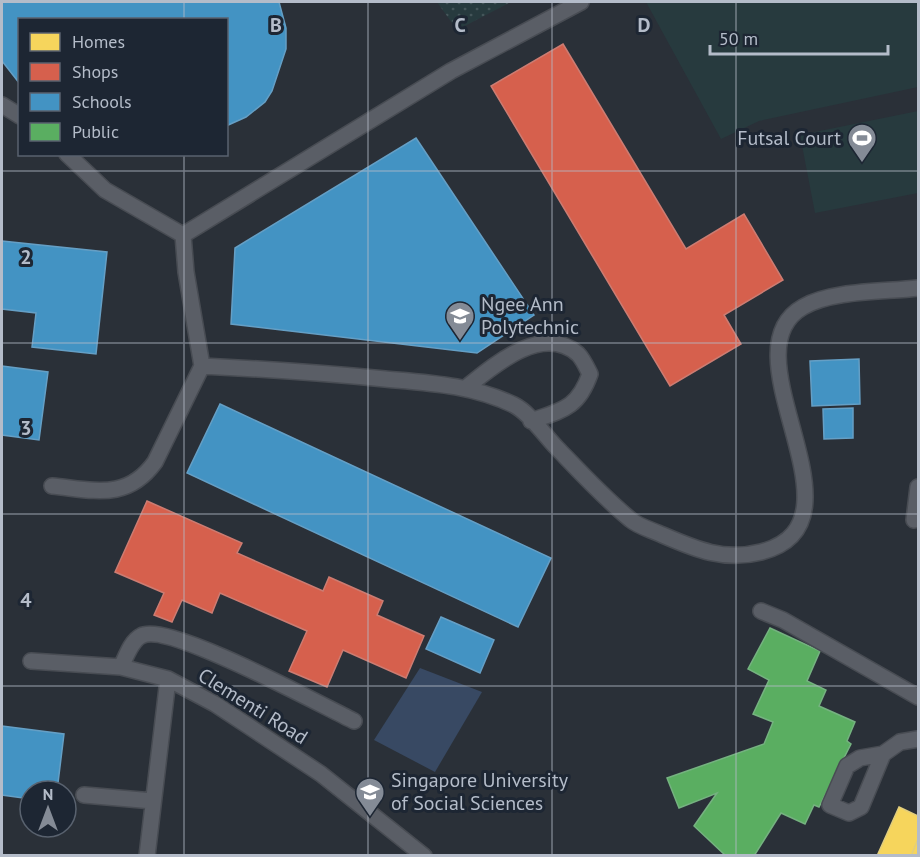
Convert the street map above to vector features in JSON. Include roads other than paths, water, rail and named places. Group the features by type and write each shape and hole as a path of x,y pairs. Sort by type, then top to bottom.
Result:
{"lane":[{"path":"183,235 451,71 581,2"},
{"path":"2,105 18,115"},
{"path":"69,156 105,190 183,235"},
{"path":"52,486 109,492 134,484 145,476 155,462 202,366 186,272 183,235"},
{"path":"202,366 323,373 467,387 517,406 633,522 706,554 743,555 762,552 782,544 797,531 805,513 805,489 779,365 779,337 786,320 804,306 826,298 918,288"},
{"path":"467,387 499,361 534,345 557,343 578,354 590,374 584,392 572,406 531,421"},
{"path":"914,520 918,487"},
{"path":"760,611 783,620 918,697"},
{"path":"121,667 134,642 141,635 156,633 200,646 354,721"},
{"name":"Clementi Road","path":"32,661 121,667 168,679 215,704 321,774 424,855"},
{"path":"147,855 168,679"},
{"path":"883,754 900,742 918,739"},
{"path":"84,795 153,801"}],"water":[{"path":"420,668 482,692 435,772 374,740"}],"place":[{"name":"Futsal Court","path":"862,164"},
{"name":"Ngee Ann Polytechnic","path":"460,342"},
{"name":"Singapore University of Social Sciences","path":"370,818"}]}
